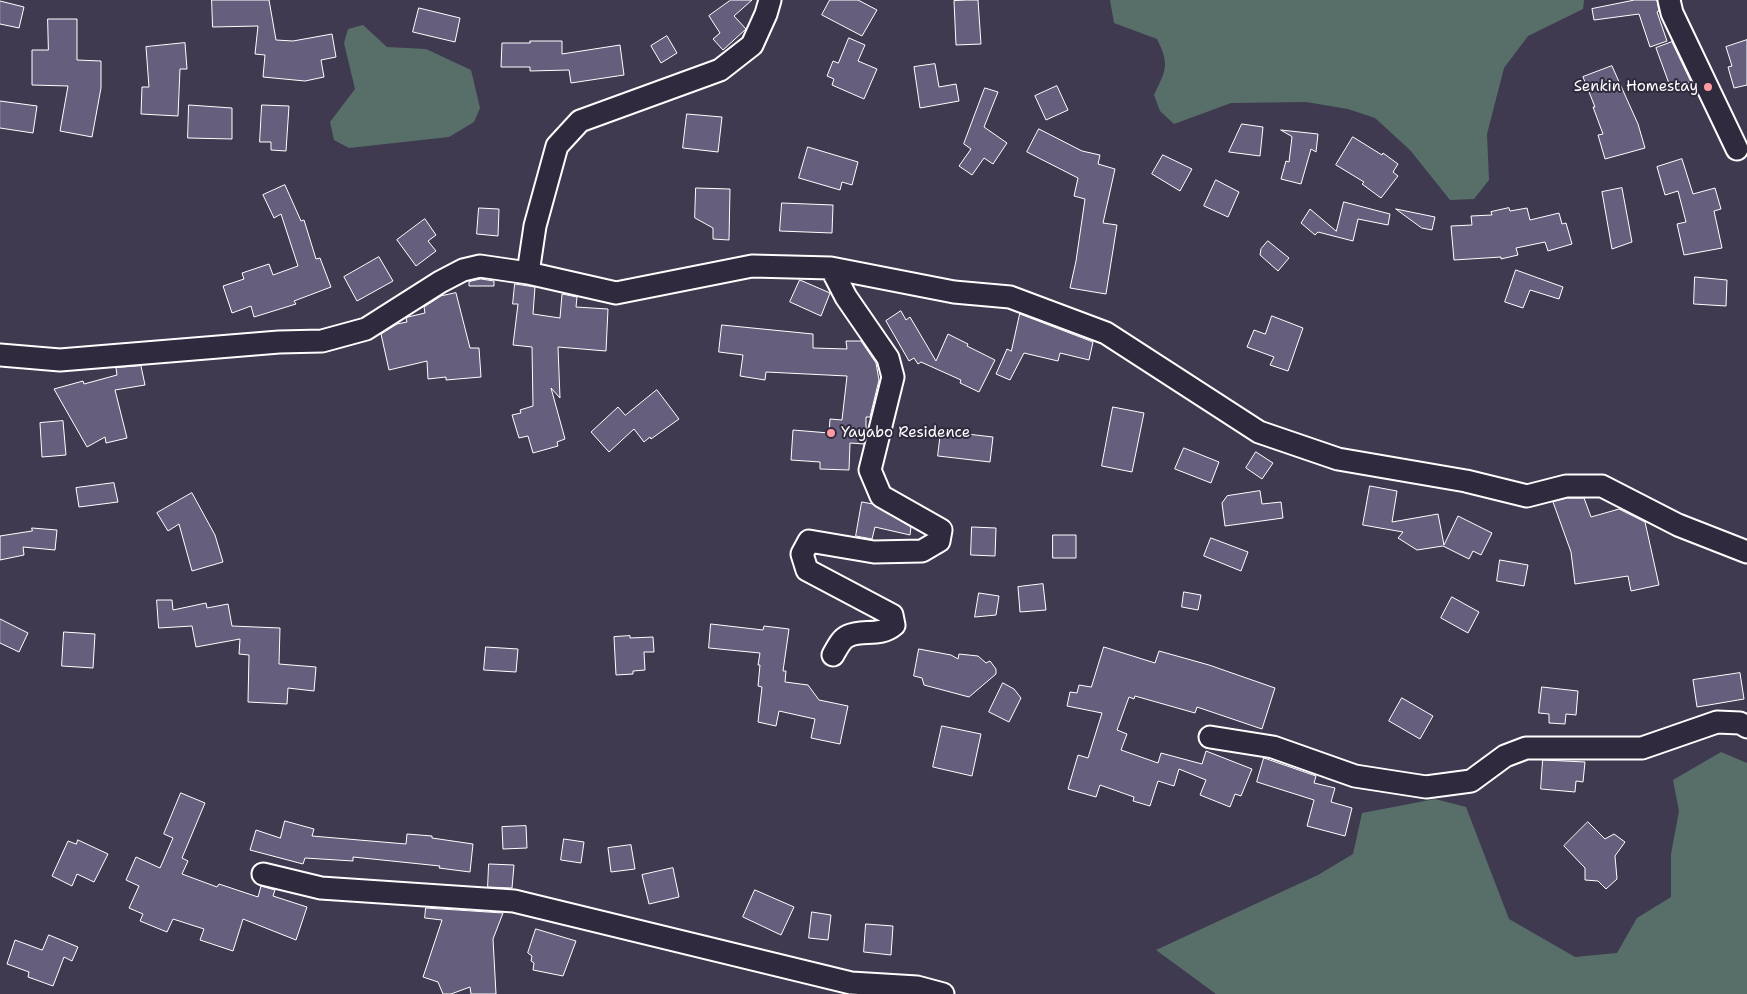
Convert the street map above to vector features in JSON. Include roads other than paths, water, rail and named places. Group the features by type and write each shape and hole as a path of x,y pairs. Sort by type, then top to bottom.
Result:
{"street":[{"path":"528,273 535,226 557,146 580,121 720,70 752,44 766,14 770,0"},
{"path":"1669,0 1672,13 1737,149"},
{"path":"0,355 60,360 279,342 322,341 366,329 440,282 463,270 480,266 528,273 616,293 752,266 831,268 954,292 1010,297 1106,333 1259,432 1338,458 1466,481 1527,496 1566,486 1602,486 1678,525 1747,552"},
{"path":"831,268 846,297 888,358 893,377 870,470 881,496 941,530 939,541 922,551 874,552 809,542 802,554 807,570 892,615 894,626 888,631 848,635 833,654"},
{"path":"1210,737 1273,747 1355,776 1426,787 1471,781 1505,756 1526,748 1642,748 1717,722 1740,723 1747,727"},
{"path":"263,874 321,888 514,901 851,983 917,987 943,994"}],"place":[{"name":"Senkin Homestay","path":"1708,87"},
{"name":"Yayabo Residence","path":"831,433"}]}
